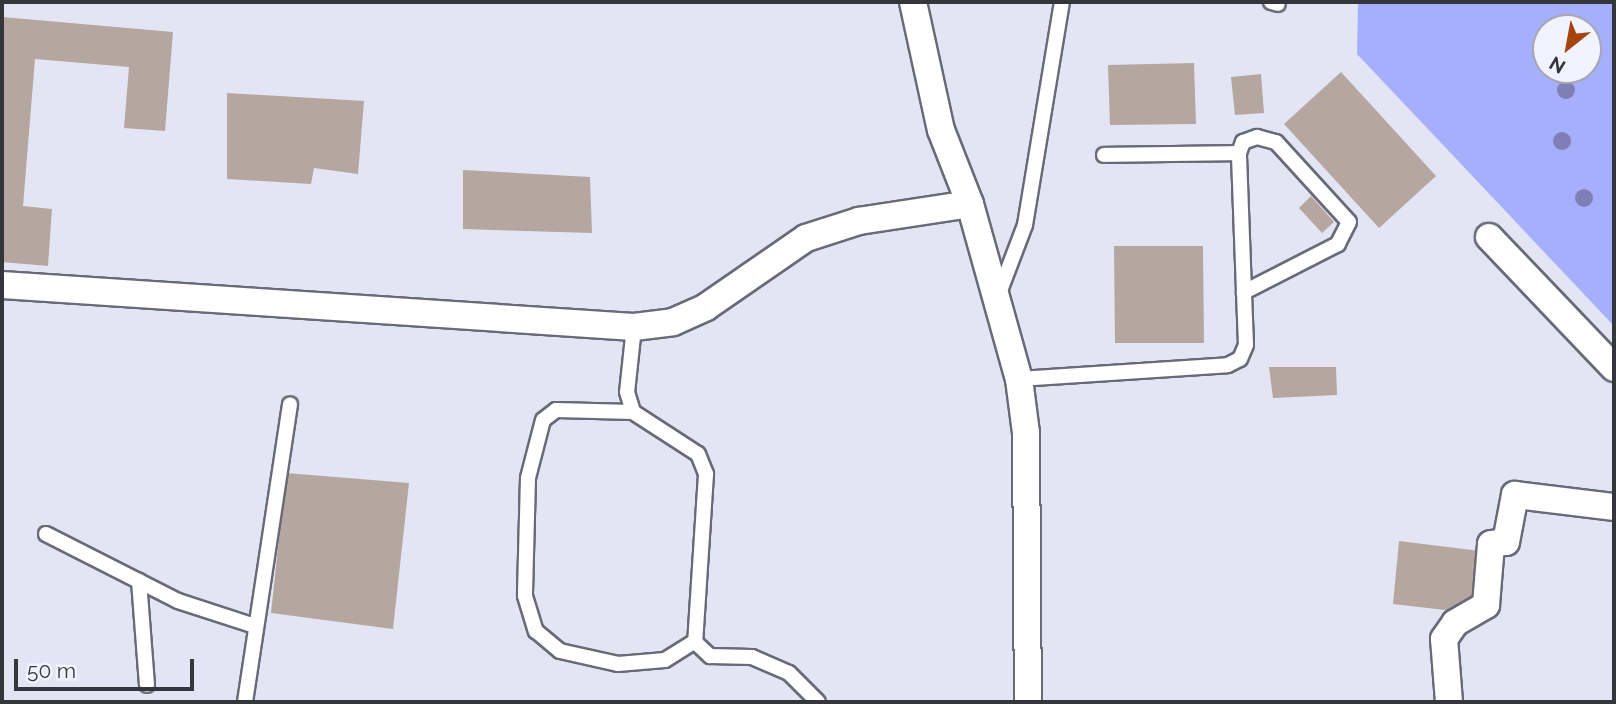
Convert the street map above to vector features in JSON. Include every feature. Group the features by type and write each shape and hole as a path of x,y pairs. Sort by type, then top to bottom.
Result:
{"street":[{"path":"913,2 941,130 970,204 1019,379 1026,433 1028,702"},
{"path":"2,285 634,327 673,322 706,307 806,238 859,220 970,204"},
{"path":"1489,237 1614,368"},
{"path":"1449,702 1444,639 1455,623 1486,605 1491,544 1506,542 1515,495 1614,508"}],"lane":[{"path":"998,298 1025,225 1062,2"},
{"path":"1019,379 1228,365 1240,359 1245,345 1239,153 1243,142 1257,137 1276,142 1349,222 1338,244 1244,292"},
{"path":"1104,155 1239,153"},
{"path":"633,412 627,392 634,327"},
{"path":"245,702 252,625 289,404"},
{"path":"695,641 665,660 642,662 560,651 536,631 525,596 528,478 543,420 556,410 633,412 698,454 706,474 695,641 710,656 752,657 789,673 818,702"},
{"path":"46,534 139,581 252,625"},
{"path":"139,581 147,685"}],"shaded area":[{"path":"1358,2 1614,2 1614,326 1357,54"}],"building":[{"path":"2,17 173,32 165,131 124,128 129,67 35,59 23,206 52,209 48,266 2,262"},
{"path":"1194,63 1196,124 1110,125 1108,65"},
{"path":"1341,72 1436,176 1379,228 1284,124"},
{"path":"1261,74 1264,113 1235,115 1231,77"},
{"path":"227,93 364,101 358,174 314,168 311,184 227,179"},
{"path":"463,170 590,177 592,233 463,229"},
{"path":"1311,196 1334,222 1322,233 1299,208"},
{"path":"1114,246 1203,246 1204,343 1115,343"},
{"path":"1269,367 1336,367 1337,395 1273,398"},
{"path":"286,473 409,483 393,629 271,613"},
{"path":"1399,541 1480,551 1471,613 1393,604"}]}
